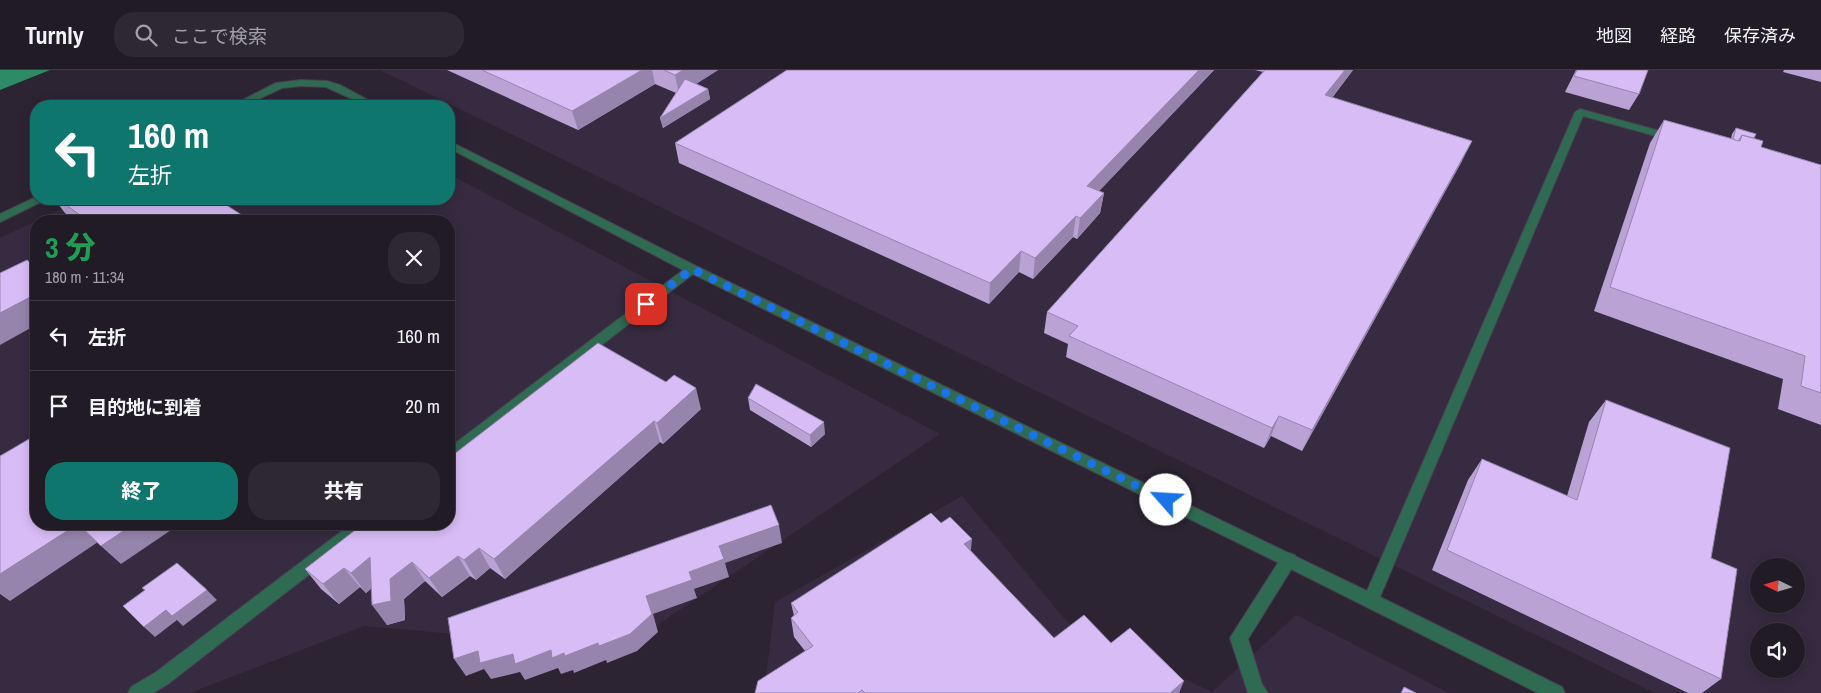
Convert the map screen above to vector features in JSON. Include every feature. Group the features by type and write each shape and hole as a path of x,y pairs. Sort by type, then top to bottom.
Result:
{"street":[{"path":"249,100 280,85 301,83 327,84 362,100"},
{"path":"1371,600 1580,112 1682,141"},
{"path":"455,147 692,269 1371,600 1556,693"},
{"path":"0,218 30,204"},
{"path":"455,451 692,269"},
{"path":"137,693 162,678 354,530"},
{"path":"1259,693 1255,689 1240,638 1289,560"}],"shaded area":[{"path":"0,70 50,70 0,90"},
{"path":"380,70 1821,70 1821,693 1655,693 455,107 455,100 441,100"},
{"path":"455,177 940,434 622,649 364,626 190,693 0,693 0,238 30,224 30,530 455,530 455,215 48,215 69,205 455,205"},
{"path":"962,496 1069,624 1212,692 1296,615 1449,693 764,693 775,602"}],"building":[{"path":"482,70 642,70 572,111"},
{"path":"664,70 683,70 675,75"},
{"path":"787,70 1199,70 1087,186 1104,193 1080,218 1076,216 1035,258 1021,251 990,283 675,143"},
{"path":"1265,70 1345,70 1325,95 1472,141 1312,430 1279,416 1272,428 1069,336 1078,326 1047,312"},
{"path":"1577,70 1648,70 1639,94 1574,76"},
{"path":"685,79 708,89 660,118"},
{"path":"1664,120 1740,141 1742,135 1763,141 1761,147 1821,165 1821,393 1801,386 1805,356 1610,287"},
{"path":"1736,128 1756,134 1754,138 1742,135 1738,141 1733,139"},
{"path":"66,205 226,205 242,215 80,215"},
{"path":"27,260 30,262 30,297 0,313 0,273"},
{"path":"598,343 666,382 674,375 696,388 657,423 654,421 494,559 479,548 464,560 458,556 429,578 412,562 390,579 391,601 372,605 370,557 351,573 344,568 323,584 305,569 355,530 455,530 455,453"},
{"path":"756,384 824,422 810,435 748,398"},
{"path":"1606,400 1730,448 1711,558 1737,569 1721,679 1447,550 1482,459 1577,500"},
{"path":"30,438 30,530 69,530 0,574 0,456"},
{"path":"771,505 779,525 719,546 724,559 689,572 692,580 646,596 652,614 630,634 599,646 598,643 565,656 564,653 552,658 551,650 515,664 513,654 480,663 478,651 454,659 448,618"},
{"path":"931,513 941,523 950,517 972,539 964,544 1054,638 1084,615 1111,643 1130,628 1184,681 1170,693 865,693 862,690 858,693 755,693 758,681 813,646 791,618 798,612 791,603"},
{"path":"84,530 125,530 101,546"},
{"path":"177,563 207,590 172,616 166,610 144,627 123,606 145,590 142,588"},
{"path":"1404,687 1416,693 1401,693"}],"route":[{"path":"646,304 692,269 1166,500"}]}
